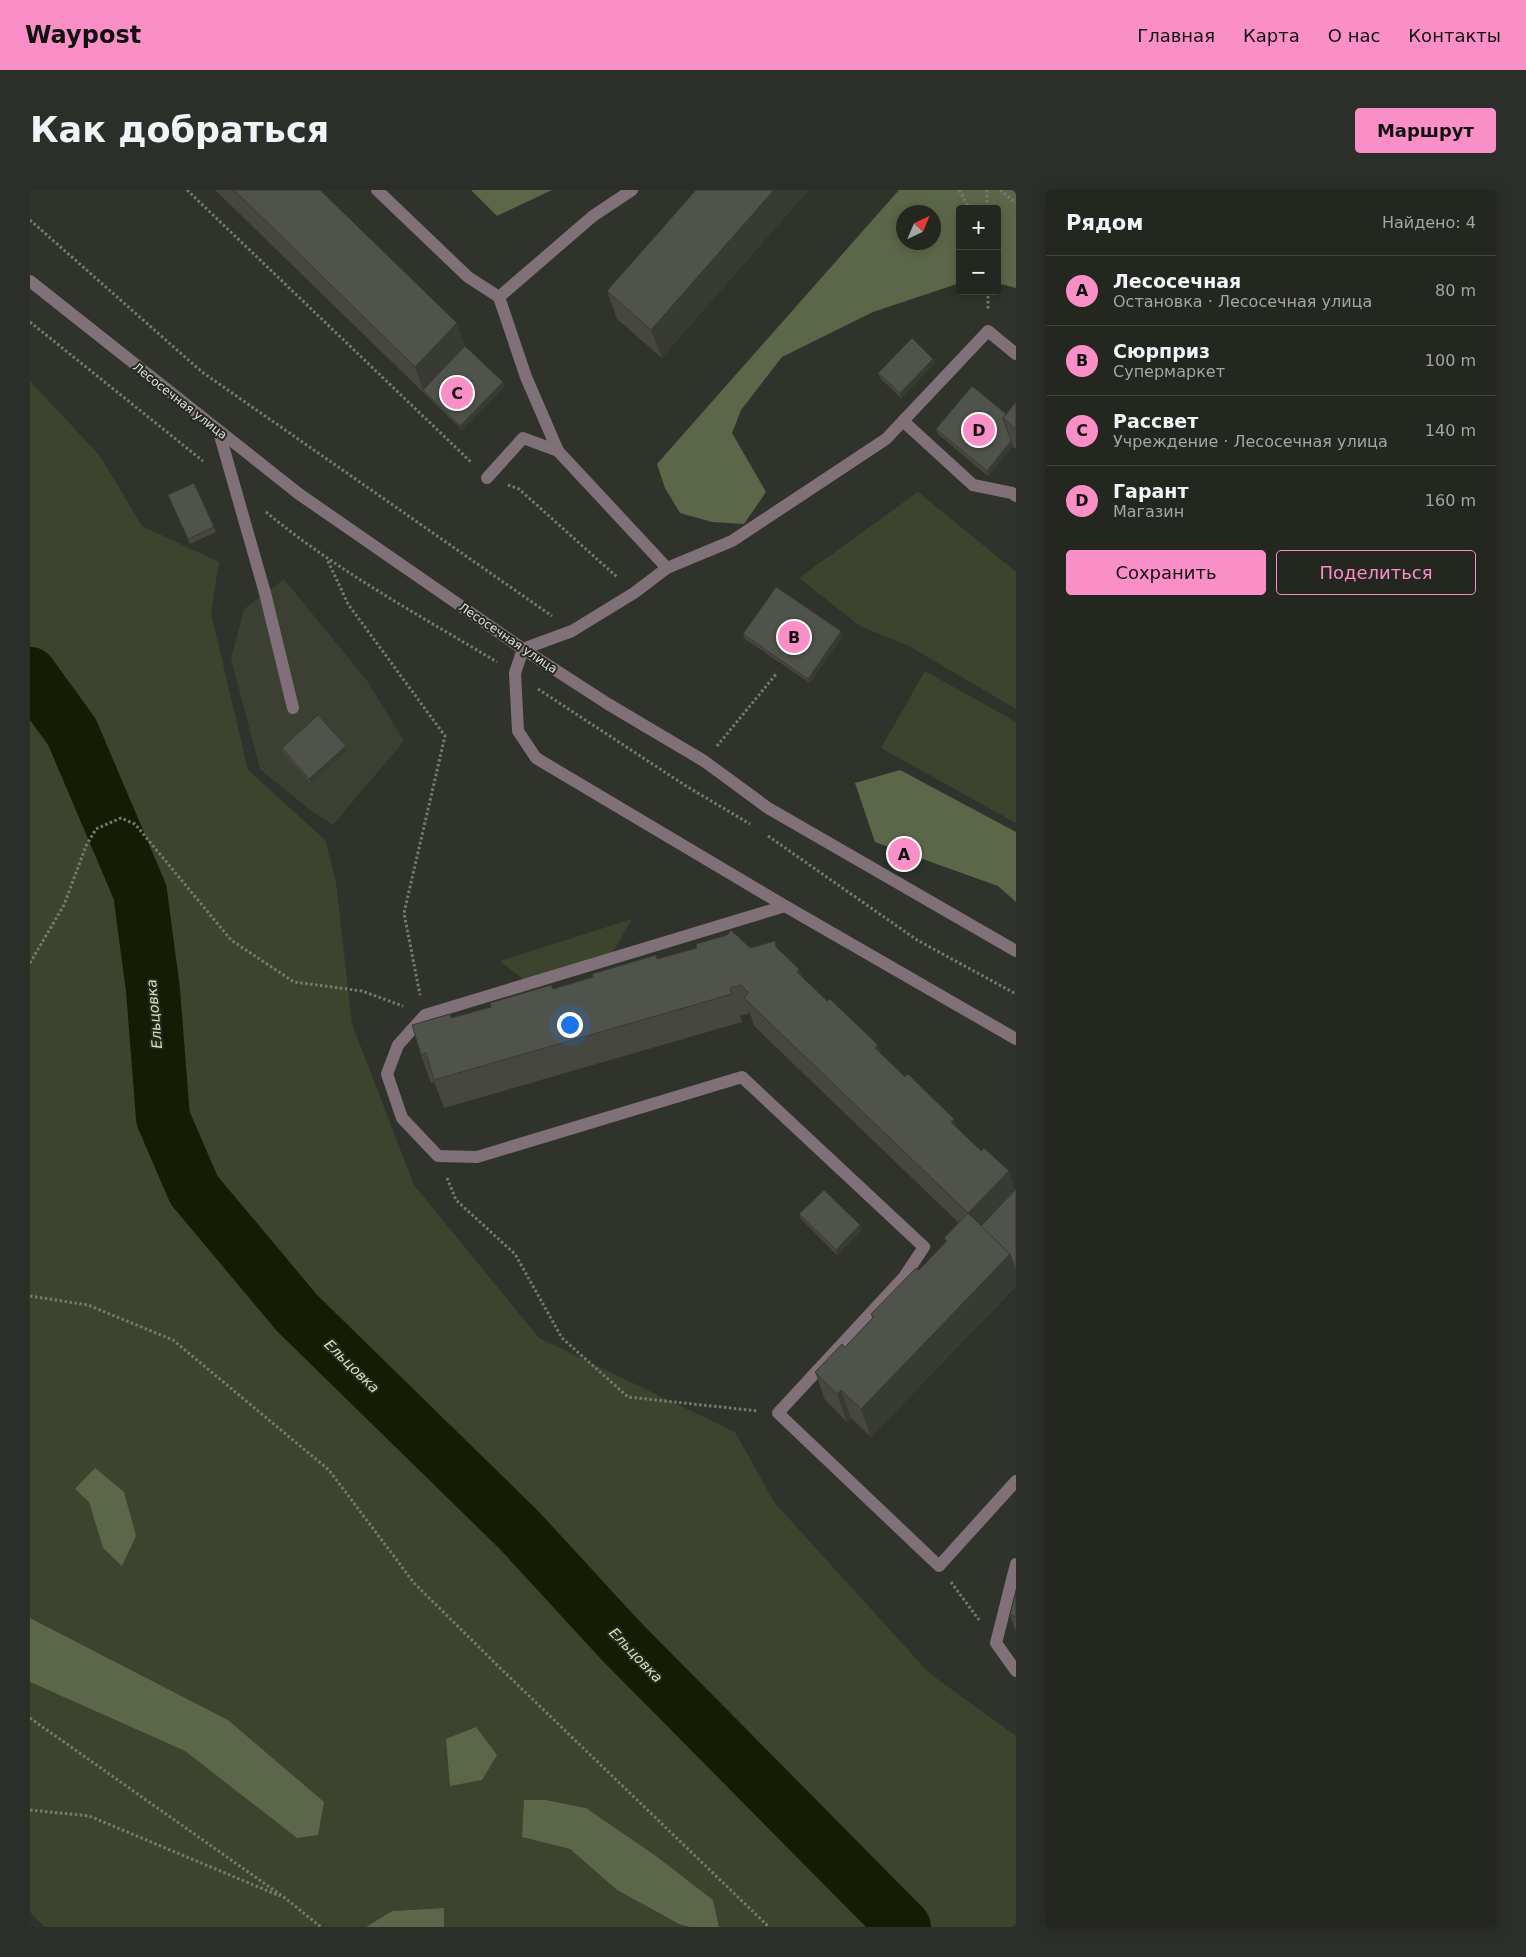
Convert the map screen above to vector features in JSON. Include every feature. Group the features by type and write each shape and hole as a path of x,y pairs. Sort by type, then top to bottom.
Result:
{"street":[{"path":"377,190 468,277 499,297 526,377 558,452 667,568"},
{"path":"499,297 593,216 632,190"},
{"name":"Лесосечная улица","path":"30,281 299,494 523,649 608,704 704,761 768,808 1016,951"},
{"path":"1016,354 988,331 886,439 732,541 667,568 634,593 572,631 523,649 515,673 518,731 536,758 785,906 1016,1039"},
{"path":"903,421 973,486 1012,493 1016,496"},
{"path":"219,432 265,593 293,708"},
{"path":"487,478 522,438 558,452"},
{"path":"785,906 425,1015 398,1045 387,1074 402,1118 438,1156 477,1157 742,1077 924,1247 904,1277 778,1413 939,1566 1016,1481"},
{"path":"1016,1564 996,1643 1016,1671"}],"path":[{"path":"187,190 487,478 519,489 634,593"},
{"path":"959,190 968,205"},
{"path":"986,190 987,205"},
{"path":"1000,190 1016,203"},
{"path":"30,220 202,372 572,631"},
{"path":"328,559 348,604 445,736 404,913 425,1015"},
{"path":"686,786 704,761 777,673"},
{"path":"30,963 64,905 86,846 96,828 121,818 135,824 231,940 294,982 362,991 425,1015"},
{"path":"438,1156 456,1200 515,1254 562,1338 628,1397 778,1413"},
{"path":"30,1296 88,1305 173,1340 329,1470 414,1583 497,1666 769,1927"},
{"path":"939,1566 996,1643"},
{"path":"30,1718 285,1898 321,1927"},
{"path":"30,1810 89,1816 285,1898"}],"shaded area":[{"path":"30,381 100,456 142,526 219,562 211,613 248,770 325,840 336,882 352,1024 414,1185 539,1338 735,1432 774,1502 929,1673 1016,1736 1016,1927 719,1927 713,1900 656,1856 586,1808 546,1800 524,1800 522,1837 570,1849 617,1890 679,1924 690,1927 444,1927 443,1908 392,1911 366,1927 45,1927 30,1912 30,1682 185,1751 297,1838 228,1720 30,1618","holes":["89,1502 122,1566 103,1548"]},
{"path":"918,492 1016,572 1016,709 909,646 860,626 799,578"},
{"path":"284,579 368,682 404,741 333,825 310,810 260,769 231,659 244,609"},
{"path":"925,671 1016,722 1016,823 881,748"},
{"path":"632,919 610,957 529,984 500,961"}],"green space":[{"path":"471,190 552,190 497,216"},
{"path":"899,190 1016,190 1016,288 1001,284 1001,205 956,205 956,284 873,312 782,357 741,410 732,433 766,492 744,524 712,522 680,513 665,488 657,464"},
{"path":"900,770 1016,832 1016,902 998,886 875,842 855,783"},
{"path":"95,1468 124,1492 136,1536 122,1566 103,1548 89,1502 75,1489"},
{"path":"30,1618 228,1720 324,1802 318,1835 297,1838 185,1751 30,1682"},
{"path":"476,1727 497,1755 482,1780 450,1786 446,1739"},
{"path":"524,1800 546,1800 586,1808 656,1856 713,1900 719,1927 690,1927 679,1924 617,1890 570,1849 522,1837"},
{"path":"444,1908 444,1927 366,1927 392,1911"}],"building":[{"path":"234,190 320,190 457,323 415,367"},
{"path":"696,190 774,190 651,330 607,291"},
{"path":"912,338 933,359 900,393 878,373"},
{"path":"465,346 503,382 460,426 423,390"},
{"path":"972,386 1006,414 1003,418 1011,441 987,471 936,429"},
{"path":"1016,402 1016,429 1003,418"},
{"path":"194,483 214,527 188,539 168,495"},
{"path":"776,587 841,631 808,679 743,634"},
{"path":"318,715 346,746 309,779 282,748"},
{"path":"731,930 750,948 775,941 776,947 799,969 797,972 827,1001 830,999 878,1045 875,1048 905,1077 908,1074 954,1119 951,1122 981,1151 984,1148 1009,1171 968,1213 744,998 749,993 741,985 730,988 732,994 434,1080 426,1053 421,1055 412,1025 450,1014 451,1018 491,1007 490,1003 551,985 553,989 593,977 592,974 656,955 657,959 697,948 696,944 727,935"},
{"path":"1016,1189 1016,1271 1010,1254 981,1226"},
{"path":"824,1190 860,1225 836,1250 799,1214"},
{"path":"968,1213 1010,1254 861,1409 841,1390 837,1394 815,1372 842,1344 845,1347 874,1317 871,1314 916,1268 919,1270 947,1241 944,1238"},
{"path":"1016,1591 1016,1617 1010,1615"}],"waterway":[{"name":"Ельцовка","path":"30,674 72,732 140,892 153,990 163,1118 194,1190 297,1313 519,1530 622,1642 904,1927"}],"place":[{"name":"Рассвет","path":"457,393"},
{"name":"Гарант","path":"979,430"},
{"name":"Сюрприз","path":"794,637"},
{"name":"Лесосечная","path":"904,854"}]}
